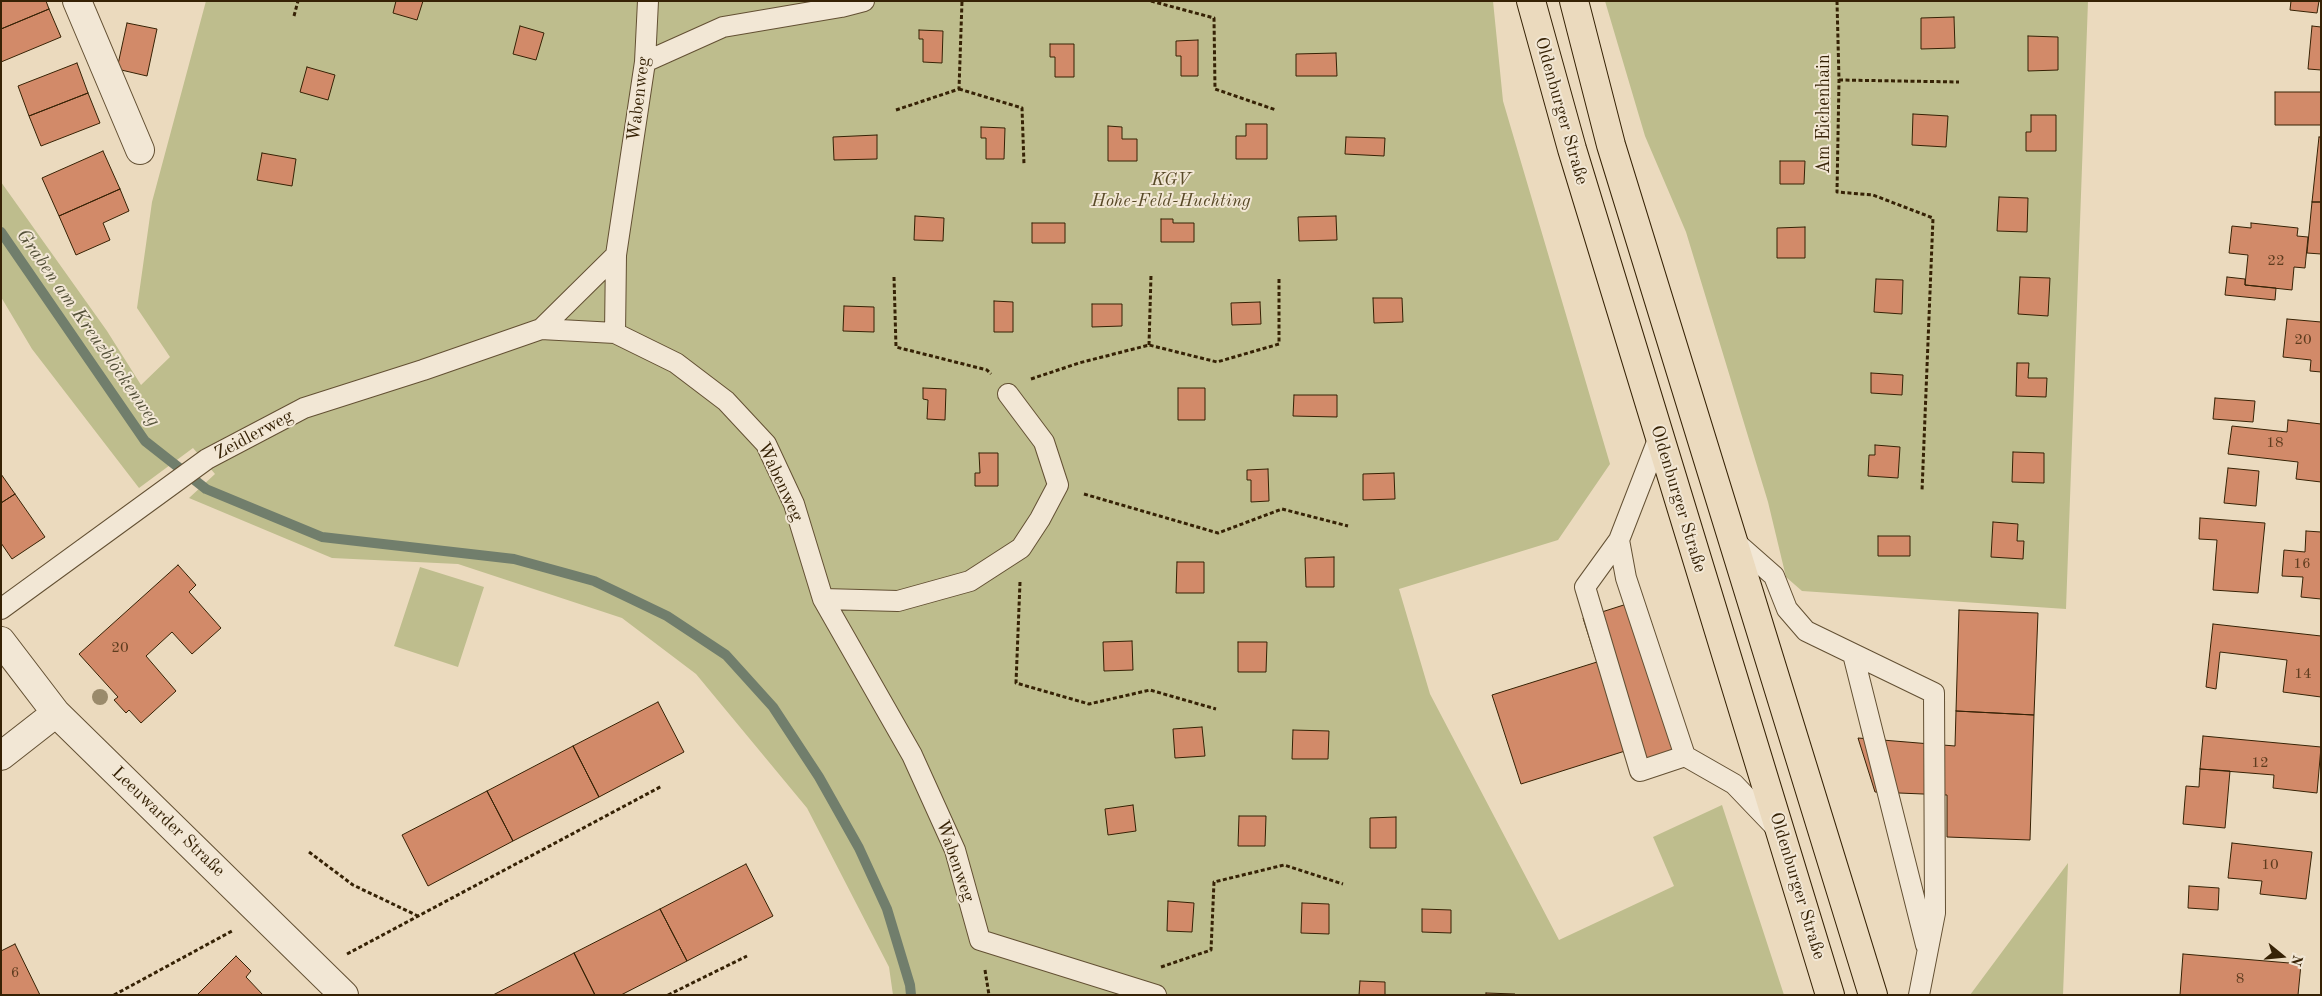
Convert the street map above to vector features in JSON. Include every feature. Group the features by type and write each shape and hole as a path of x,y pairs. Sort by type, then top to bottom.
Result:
{"highway":[{"name":"Oldenburger Straße","path":"1531,1 1572,149 1830,995"},
{"path":"1574,1 1611,145 1873,995"}],"street":[{"path":"77,1 140,150"},
{"name":"Leeuwarder Straße","path":"1,641 56,713 344,995"},
{"path":"1,756 56,713"}],"lane":[{"name":"Wabenweg","path":"648,1 645,62 616,255 615,333 676,363 726,401 766,444 794,504 823,599 912,755 955,850 980,940 1155,994"},
{"path":"645,62 723,27 841,7 864,1"},
{"name":"Zeidlerweg","path":"542,329 616,255"},
{"name":"Zeidlerweg","path":"1,609 207,459 304,408 542,329 615,333"},
{"path":"823,599 898,601 970,581 1021,548 1058,486 1044,442 1008,394"},
{"path":"1659,437 1619,540 1585,587 1640,771 1685,756"},
{"path":"1732,538 1774,576 1787,609 1806,631 1934,693 1935,913 1919,995"},
{"path":"1619,540 1626,578 1685,756 1734,784 1781,833"},
{"path":"1853,654 1927,952"}],"path":[{"path":"294,16 298,1"},
{"path":"958,89 962,1"},
{"path":"1151,1 1214,18 1215,90 1276,110"},
{"name":"Am Eichenhain","path":"1837,1 1839,80 1837,192 1872,195 1933,218 1922,492"},
{"path":"1839,80 1959,82"},
{"path":"896,110 958,89 1022,108 1024,165"},
{"path":"1149,345 1151,275"},
{"path":"894,277 896,347 987,370 1008,394 1032,378 1149,345 1217,362 1279,344 1279,280"},
{"path":"1058,486 1218,534 1282,509 1348,526"},
{"path":"1021,548 1016,683 1089,704 1150,690 1216,709"},
{"path":"318,968 662,786"},
{"path":"309,852 353,885 418,916"},
{"path":"1155,994 1152,970 1211,950 1214,882 1284,865 1343,884"},
{"path":"114,995 235,929 254,906"},
{"path":"668,995 747,956"}],"green space":[{"name":"KGV Hohe-Feld-Huchting","path":"206,1 1493,1 1503,101 1610,464 1558,540 1399,589 1430,694 1559,940 1674,886 1653,837 1722,805 1784,995 893,995 889,967 807,808 696,674 622,618 458,564 332,558 189,498 215,474 193,448 139,488 32,349 1,297 1,182 107,331 141,385 170,357 137,308 152,202"},
{"path":"1605,1 2088,1 2066,609 1802,591 1786,577 1768,502 1686,232 1645,136"},
{"path":"420,567 484,587 458,667 394,646"},
{"path":"2068,863 2063,995 1970,995"}],"building":[{"path":"1,1 46,1 49,9 1,29"},
{"path":"396,1 423,1 417,20 393,13"},
{"path":"2291,1 2319,1 2317,13 2290,10"},
{"path":"49,9 61,37 1,62 1,29"},
{"path":"1954,17 1955,48 1921,49 1921,18"},
{"path":"127,23 157,29 147,76 117,69"},
{"path":"520,26 544,33 536,60 513,54"},
{"path":"2312,26 2321,27 2321,70 2308,69"},
{"path":"919,30 943,31 942,63 923,62 923,39 919,39"},
{"path":"2028,36 2058,37 2058,70 2028,71"},
{"path":"1198,40 1198,76 1181,76 1181,56 1176,56 1176,41"},
{"path":"1050,44 1074,44 1074,77 1055,77 1055,57 1050,57"},
{"path":"1336,53 1337,76 1296,76 1296,54"},
{"path":"77,63 88,93 29,116 18,86"},
{"path":"307,67 335,75 328,100 300,92"},
{"path":"2275,92 2321,92 2321,125 2275,125"},
{"path":"88,93 100,123 41,146 29,116"},
{"path":"1913,114 1948,116 1946,147 1912,145"},
{"path":"2031,115 2056,115 2056,151 2026,151 2026,132 2031,132"},
{"path":"1246,124 1267,124 1267,159 1236,159 1236,136 1246,136"},
{"path":"1108,126 1122,127 1122,139 1137,139 1137,161 1108,161"},
{"path":"981,127 1005,128 1004,159 986,159 986,138 981,138"},
{"path":"877,135 877,159 834,160 833,137"},
{"path":"1346,137 1385,138 1384,156 1345,154"},
{"path":"2319,137 2321,137 2321,202 2312,202"},
{"path":"103,151 120,189 59,216 42,178"},
{"path":"262,153 296,159 292,186 257,180"},
{"path":"1780,161 1805,161 1804,184 1780,184"},
{"path":"120,189 129,211 103,223 110,240 76,255 59,216"},
{"path":"1999,197 2028,198 2027,232 1997,231"},
{"path":"2312,202 2321,202 2321,254 2307,253"},
{"path":"915,216 944,218 943,241 914,240"},
{"path":"1336,216 1337,240 1299,241 1298,217"},
{"path":"1161,219 1173,219 1173,223 1194,223 1194,242 1161,242"},
{"path":"1032,223 1065,223 1065,243 1032,243"},
{"path":"2251,223 2298,228 2297,236 2308,237 2305,268 2294,267 2292,290 2245,285 2248,255 2229,253 2232,226 2251,228"},
{"path":"1805,227 1805,258 1777,258 1777,228"},
{"path":"2020,277 2050,278 2048,316 2018,314"},
{"path":"2227,277 2245,279 2245,285 2276,288 2275,300 2225,295"},
{"path":"1876,279 1903,280 1902,314 1874,312"},
{"path":"1373,298 1402,298 1403,322 1374,323"},
{"path":"994,301 1013,302 1013,332 994,332"},
{"path":"1260,302 1261,324 1232,325 1231,303"},
{"path":"1092,304 1122,304 1122,326 1092,327"},
{"path":"844,306 874,307 874,332 843,331"},
{"path":"2287,319 2321,322 2321,372 2310,371 2311,360 2283,357"},
{"path":"2017,363 2029,363 2028,378 2047,378 2046,397 2016,396"},
{"path":"1871,373 1903,375 1902,395 1871,393"},
{"path":"923,388 946,389 945,420 927,419 928,400 923,399"},
{"path":"1178,388 1205,388 1205,420 1178,420"},
{"path":"1294,395 1337,395 1337,417 1293,416"},
{"path":"2215,398 2255,401 2253,422 2213,419"},
{"path":"2288,420 2321,424 2321,482 2296,479 2298,462 2228,454 2232,426 2287,432"},
{"path":"1875,445 1900,447 1898,478 1868,476 1869,455 1875,455"},
{"path":"2013,452 2044,453 2044,483 2012,482"},
{"path":"979,453 998,453 998,486 975,486 975,473 980,473"},
{"path":"2228,468 2259,471 2256,506 2224,503"},
{"path":"1268,469 1269,501 1251,502 1251,480 1247,480 1247,470"},
{"path":"1394,473 1395,499 1363,500 1363,474"},
{"path":"1,474 15,494 1,503"},
{"path":"15,494 45,537 12,559 1,543 1,503"},
{"path":"2200,518 2265,523 2258,593 2213,590 2217,540 2199,539"},
{"path":"1993,522 2018,524 2017,541 2024,541 2023,559 1991,557"},
{"path":"2306,531 2321,532 2321,599 2301,597 2303,577 2282,576 2284,550 2305,552"},
{"path":"1878,536 1910,536 1910,556 1878,556"},
{"path":"1334,557 1334,587 1306,587 1305,558"},
{"path":"1177,562 1204,562 1204,593 1176,593"},
{"path":"178,565 196,585 189,592 221,628 192,654 172,632 146,656 176,691 141,723 129,710 126,713 114,700 118,697 79,654"},
{"path":"1630,603 1677,751 1630,766 1583,618"},
{"path":"1959,610 2038,613 2034,715 1956,711"},
{"path":"2213,624 2321,636 2321,697 2283,692 2287,660 2220,652 2216,689 2206,687"},
{"path":"1132,641 1133,670 1104,671 1103,642"},
{"path":"1238,642 1267,642 1266,672 1238,672"},
{"path":"1597,662 1625,751 1521,784 1492,695"},
{"path":"658,702 684,752 599,797 573,746"},
{"path":"1956,711 2034,715 2030,840 1947,837 1947,795 1875,792 1858,738 1955,746"},
{"path":"1202,727 1205,756 1175,758 1173,729"},
{"path":"1293,730 1329,731 1328,759 1292,759"},
{"path":"2203,736 2321,747 2317,793 2273,788 2274,775 2200,769"},
{"path":"573,746 599,797 513,841 487,791"},
{"path":"2200,769 2230,771 2225,828 2183,824 2186,786 2199,787"},
{"path":"487,791 513,841 428,886 402,835"},
{"path":"1133,805 1136,831 1108,835 1105,809"},
{"path":"1239,816 1266,816 1265,846 1238,846"},
{"path":"1396,817 1396,848 1370,848 1370,818"},
{"path":"2232,843 2312,852 2306,899 2260,894 2262,881 2228,878"},
{"path":"746,864 773,916 687,961 660,909"},
{"path":"2189,886 2219,888 2218,910 2188,908"},
{"path":"1168,901 1194,903 1192,932 1167,931"},
{"path":"1302,903 1329,904 1329,934 1301,933"},
{"path":"660,909 687,961 621,995 595,995 574,953"},
{"path":"1422,909 1451,910 1451,933 1422,932"},
{"path":"15,944 40,995 1,995 1,951"},
{"path":"574,953 595,995 493,995"},
{"path":"2183,954 2301,964 2298,995 2180,995"},
{"path":"236,956 251,971 246,977 263,995 197,995"},
{"path":"1360,981 1385,982 1385,995 1359,995"},
{"path":"1486,993 1515,994 1515,995 1486,995"}],"waterway":[{"name":"Graben am Kreuzblöckenweg","path":"1,232 145,441 206,489 322,537 514,559 594,581 667,616 726,655 773,707 819,777 859,848 887,909 910,985 911,995"}]}
